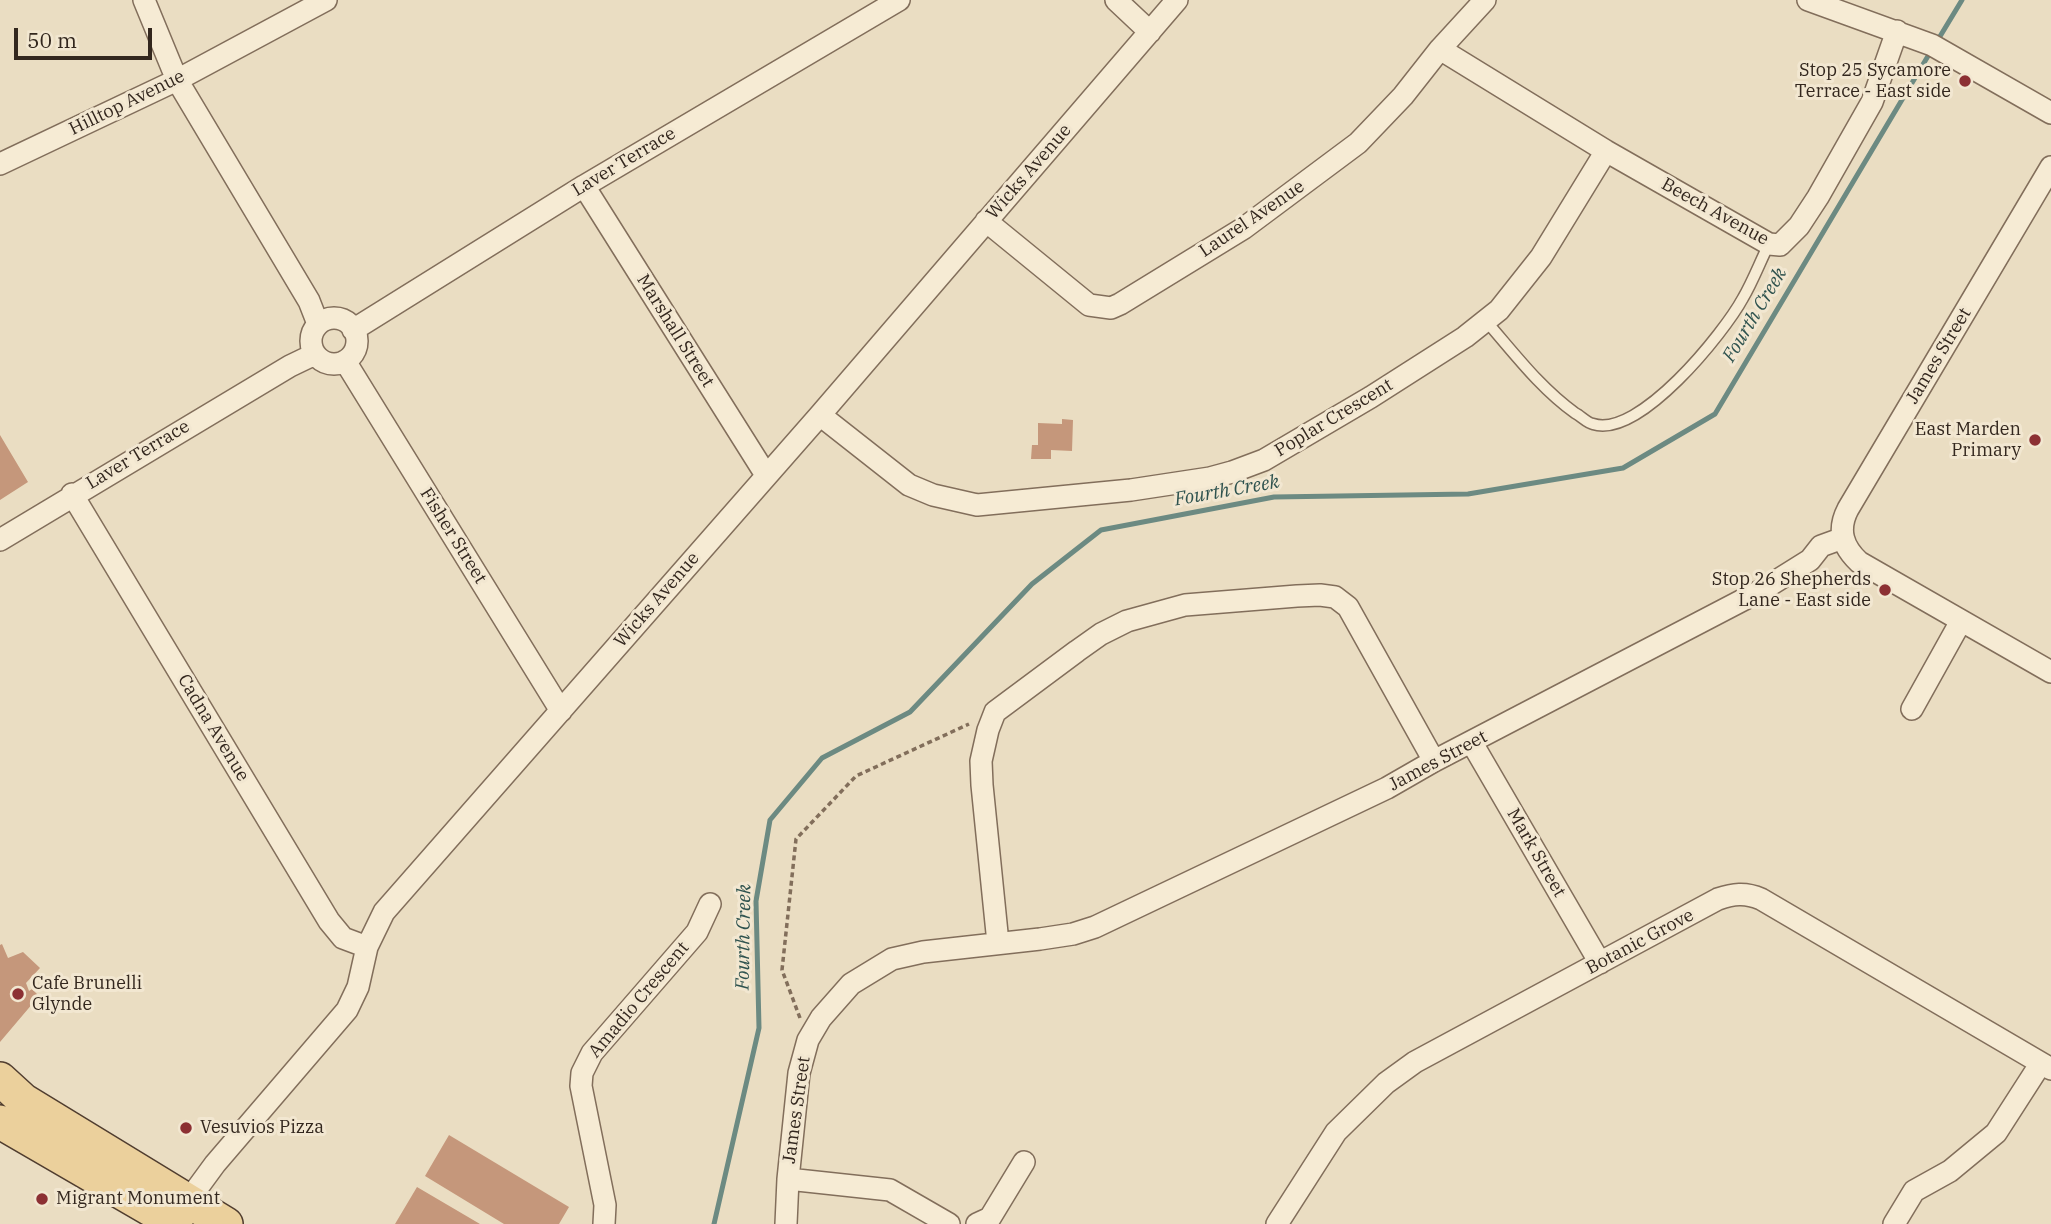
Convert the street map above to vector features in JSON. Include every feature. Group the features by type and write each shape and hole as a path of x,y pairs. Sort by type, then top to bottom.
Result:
{"main road":[{"path":"6,1099 179,1216"},
{"path":"6,1099 43,1147 179,1216 226,1224"},
{"path":"0,1153 15,1148 43,1147"}],"street":[{"path":"144,0 177,79 309,301 318,324"},
{"name":"Hilltop Avenue","path":"0,164 177,79 326,0"},
{"name":"Laver Terrace","path":"353,330 584,186 899,0"},
{"path":"1116,0 1150,32"},
{"name":"Wicks Avenue","path":"179,1216 347,1010 358,987 367,947 384,912 820,415 1177,0"},
{"name":"Laurel Avenue","path":"986,221 1089,304 1111,308 1244,228 1358,144 1485,0"},
{"path":"1808,0 1897,31 1939,49 2051,113"},
{"name":"Beech Avenue","path":"1440,49 1606,151 1769,244 1780,245 1790,236 1818,197 1872,102 1897,31"},
{"name":"Poplar Crescent","path":"820,415 909,485 933,495 977,505 1131,490 1209,478 1264,460 1465,337 1499,310 1541,257 1606,151"},
{"name":"James Street","path":"786,1224 799,1073 808,1040 827,1010 851,984 892,959 923,951 1073,934 1095,927 1387,788 1762,590 1810,560 1821,546 1843,538 1842,521 1848,509 2051,167"},
{"name":"Marshall Street","path":"584,186 766,475"},
{"path":"335,317 350,324 356,335 355,351 345,361 330,363 315,354 311,342 313,331 318,324 335,317"},
{"name":"Laver Terrace","path":"0,540 72,494 315,354"},
{"name":"Fisher Street","path":"345,361 561,711"},
{"name":"Cadna Avenue","path":"72,494 328,921 343,938 367,947"},
{"path":"1843,538 1847,551 1859,562 2051,672"},
{"path":"998,943 981,761 995,712 1101,634 1127,621 1185,605 1320,595 1335,597 1349,607 1434,761"},
{"path":"1912,709 1961,621"},
{"name":"Mark Street","path":"1472,743 1600,963"},
{"name":"Botanic Grove","path":"1277,1224 1336,1132 1386,1083 1415,1062 1731,894 1752,895 2046,1066"},
{"name":"Amadio Crescent","path":"604,1224 605,1205 581,1086 582,1073 592,1053 697,932 710,904"},
{"path":"1894,1224 1914,1191 1950,1171 1996,1133 2046,1066"},
{"path":"977,1224 990,1219 1024,1163"},
{"path":"788,1180 890,1190 949,1224"}],"lane":[{"path":"1486,321 1553,397 1592,424 1609,426 1636,414 1658,398 1707,349 1743,300 1769,244"}],"path":[{"path":"808,1040 782,970 796,839 856,776 995,712"}],"building":[{"path":"1062,419 1073,420 1072,451 1051,450 1051,459 1031,459 1032,445 1038,445 1038,423 1062,424"},
{"path":"0,435 28,482 0,500"},
{"name":"Cafe Brunelli Glynde","path":"2,944 8,958 23,952 40,968 26,983 29,991 32,989 39,996 0,1042 0,945"},
{"path":"449,1135 569,1207 559,1224 504,1224 425,1176"},
{"path":"417,1187 480,1224 395,1224"}],"waterway":[{"name":"Fourth Creek","path":"1936,43 1962,0"},
{"name":"Fourth Creek","path":"714,1224 759,1028 756,901 770,820 822,758 910,712 1032,584 1101,530 1274,497 1468,494 1623,468 1715,414 1931,51"}],"place":[{"name":"Stop 25 Sycamore Terrace - East side","path":"1965,81"},
{"name":"East Marden Primary","path":"2035,440"},
{"name":"Stop 26 Shepherds Lane - East side","path":"1885,590"},
{"name":"Cafe Brunelli Glynde","path":"18,994"},
{"name":"Vesuvios Pizza","path":"186,1128"},
{"name":"Migrant Monument","path":"42,1199"}]}
